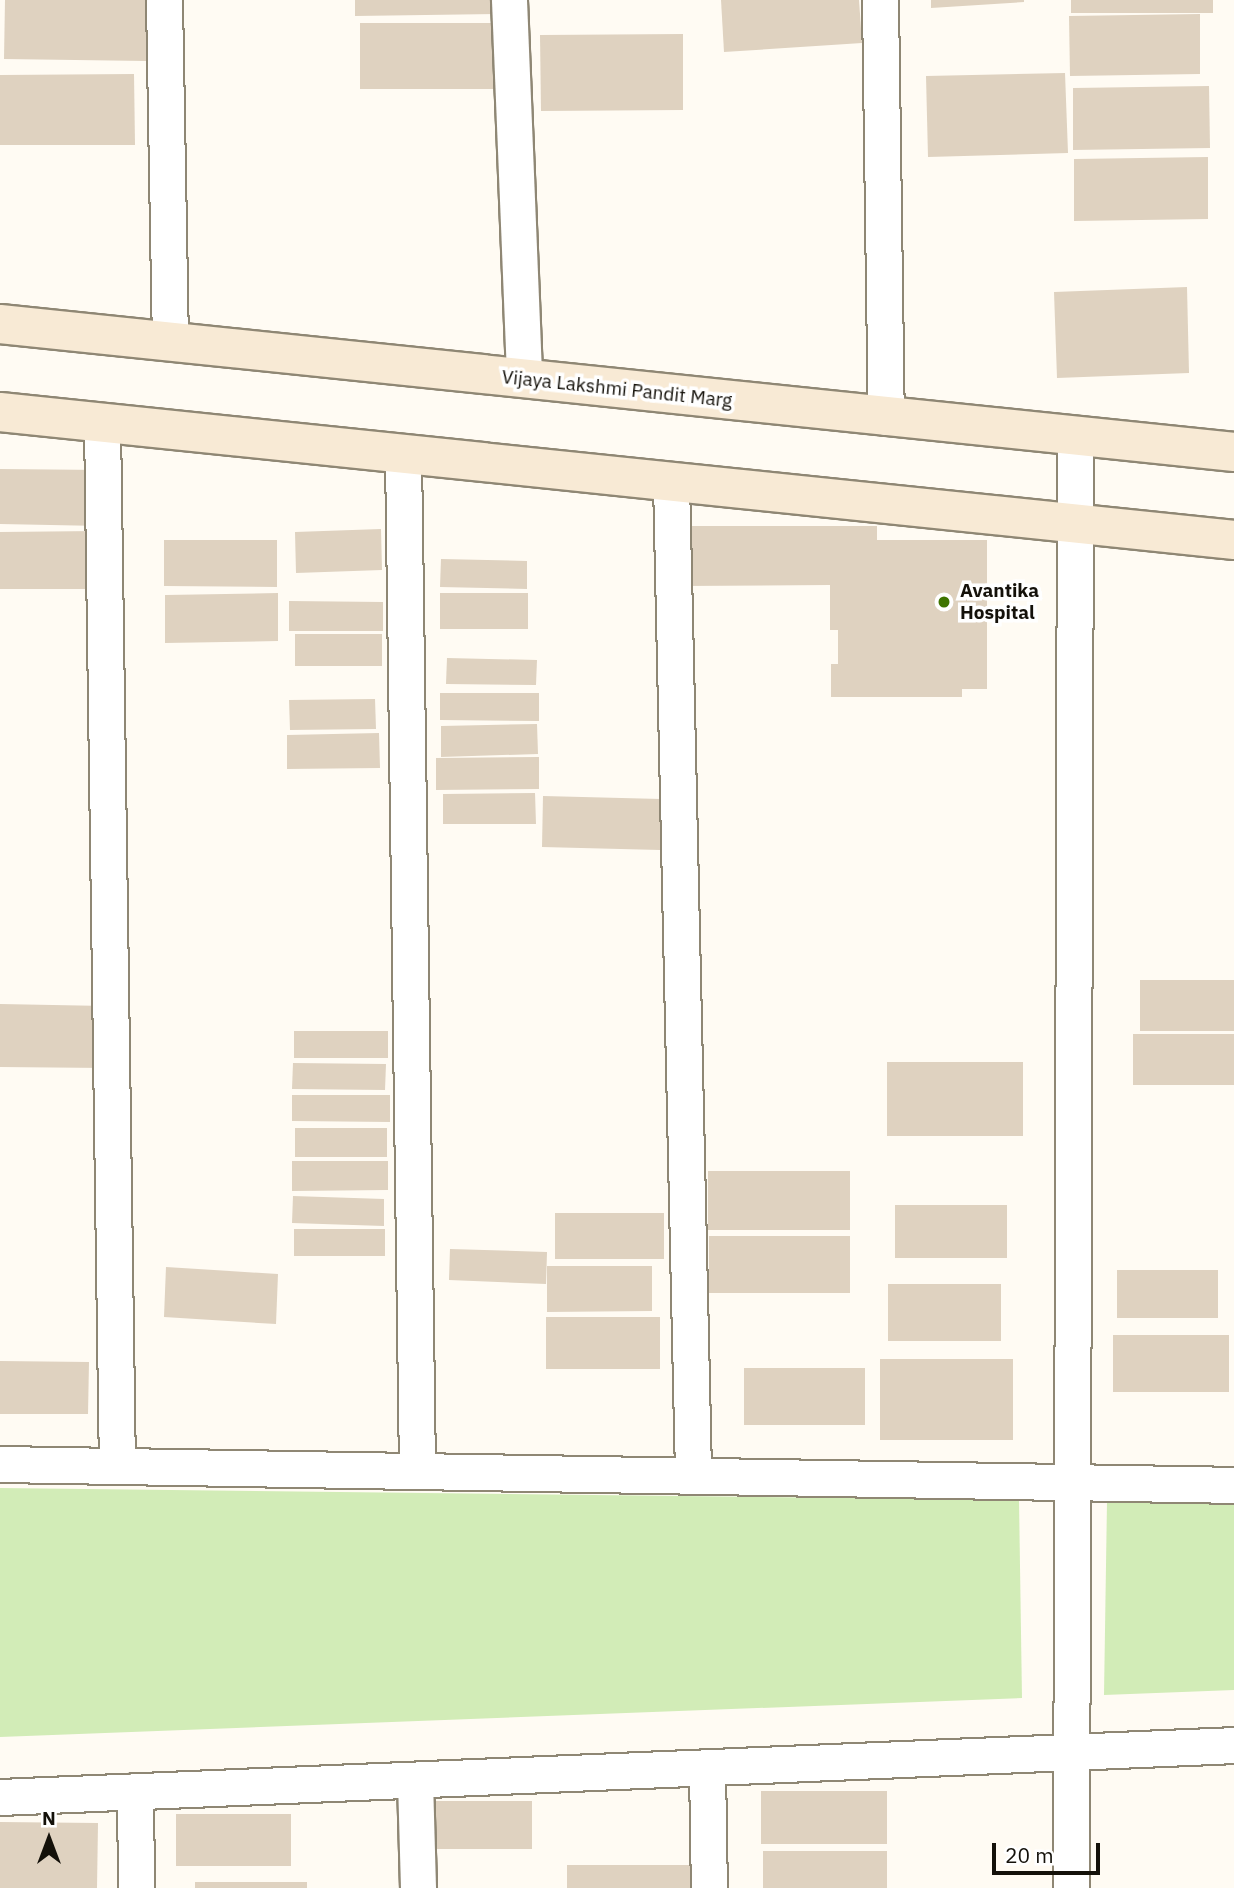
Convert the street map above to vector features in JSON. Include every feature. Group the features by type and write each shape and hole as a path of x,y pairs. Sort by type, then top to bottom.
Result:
{"street":[{"path":"164,0 170,342"},
{"path":"509,0 524,379"},
{"path":"880,0 886,417"},
{"name":"Vijaya Lakshmi Pandit Marg","path":"0,324 1234,452"},
{"path":"0,412 1234,540"},
{"path":"102,423 117,1466"},
{"path":"1071,1888 1075,436"},
{"path":"403,454 416,1471"},
{"path":"671,481 693,1476"},
{"path":"0,1464 1234,1485"},
{"path":"0,1797 1234,1745"},
{"path":"707,1767 709,1888"},
{"path":"415,1780 418,1888"},
{"path":"135,1791 136,1888"}],"green space":[{"path":"0,1488 1019,1500 1022,1698 0,1737"},
{"path":"1107,1501 1234,1502 1234,1690 1104,1695"}],"building":[{"path":"5,0 146,0 146,61 4,59"},
{"path":"355,0 496,0 496,14 355,16"},
{"path":"721,0 859,0 862,43 724,52"},
{"path":"931,0 1024,0 1024,2 931,8"},
{"path":"1071,0 1213,0 1213,13 1071,13"},
{"path":"1200,14 1200,74 1070,76 1069,16"},
{"path":"360,23 500,23 500,89 360,89"},
{"path":"683,34 683,110 541,111 540,35"},
{"path":"1065,73 1068,153 928,157 926,76"},
{"path":"134,74 135,145 0,145 0,75"},
{"path":"1209,86 1210,148 1073,150 1073,88"},
{"path":"1208,157 1208,219 1074,221 1074,159"},
{"path":"1187,287 1189,373 1057,378 1054,292"},
{"path":"0,469 102,470 101,526 0,524"},
{"path":"683,526 877,526 877,540 987,540 987,689 962,689 962,697 831,697 831,664 838,664 838,630 830,630 830,585 683,586"},
{"path":"381,529 382,570 296,573 295,532"},
{"path":"97,531 97,589 0,589 0,532"},
{"path":"164,540 277,540 277,587 164,586"},
{"path":"441,559 527,561 527,589 440,587"},
{"path":"278,593 278,641 165,643 165,595"},
{"path":"440,593 528,593 528,629 440,629"},
{"path":"289,601 383,602 383,631 289,631"},
{"path":"295,634 382,634 382,666 295,666"},
{"path":"447,658 537,660 536,685 446,684"},
{"path":"440,693 539,693 539,721 440,720"},
{"path":"375,699 376,729 290,730 289,700"},
{"path":"537,724 538,754 441,757 441,726"},
{"path":"379,733 380,768 287,769 287,735"},
{"path":"539,757 539,789 436,790 436,758"},
{"path":"535,793 536,824 443,824 443,794"},
{"path":"543,796 661,799 660,850 542,847"},
{"path":"1140,980 1234,980 1234,1031 1140,1031"},
{"path":"0,1004 106,1006 105,1068 0,1067"},
{"path":"294,1031 388,1031 388,1058 294,1058"},
{"path":"1133,1034 1234,1034 1234,1085 1133,1085"},
{"path":"887,1062 1023,1062 1023,1136 887,1136"},
{"path":"293,1063 386,1064 385,1090 292,1089"},
{"path":"292,1095 390,1095 390,1122 292,1121"},
{"path":"295,1128 387,1128 387,1157 295,1157"},
{"path":"292,1161 388,1161 388,1190 292,1191"},
{"path":"708,1171 850,1171 850,1230 708,1230"},
{"path":"293,1196 384,1199 384,1226 292,1223"},
{"path":"895,1205 1007,1205 1007,1258 895,1258"},
{"path":"555,1213 664,1213 664,1259 555,1259"},
{"path":"294,1229 385,1229 385,1256 294,1256"},
{"path":"709,1236 850,1236 850,1293 709,1293"},
{"path":"450,1249 547,1252 546,1284 449,1280"},
{"path":"547,1266 652,1266 652,1311 547,1312"},
{"path":"166,1267 278,1274 276,1324 164,1317"},
{"path":"1117,1270 1218,1270 1218,1318 1117,1318"},
{"path":"888,1284 1001,1284 1001,1341 888,1341"},
{"path":"546,1317 660,1317 660,1369 546,1369"},
{"path":"1113,1335 1229,1335 1229,1392 1113,1392"},
{"path":"880,1359 1013,1359 1013,1440 880,1440"},
{"path":"0,1361 89,1362 88,1414 0,1414"},
{"path":"744,1368 865,1368 865,1425 744,1425"},
{"path":"761,1791 887,1791 887,1844 761,1844"},
{"path":"435,1801 532,1801 532,1849 435,1849"},
{"path":"176,1814 291,1814 291,1866 176,1866"},
{"path":"0,1822 98,1823 97,1888 0,1888"},
{"path":"763,1851 887,1851 887,1888 763,1888"},
{"path":"567,1865 690,1865 690,1888 567,1888"},
{"path":"195,1882 307,1882 307,1888 195,1888"}],"place":[{"name":"Avantika Hospital","path":"944,602"}]}
